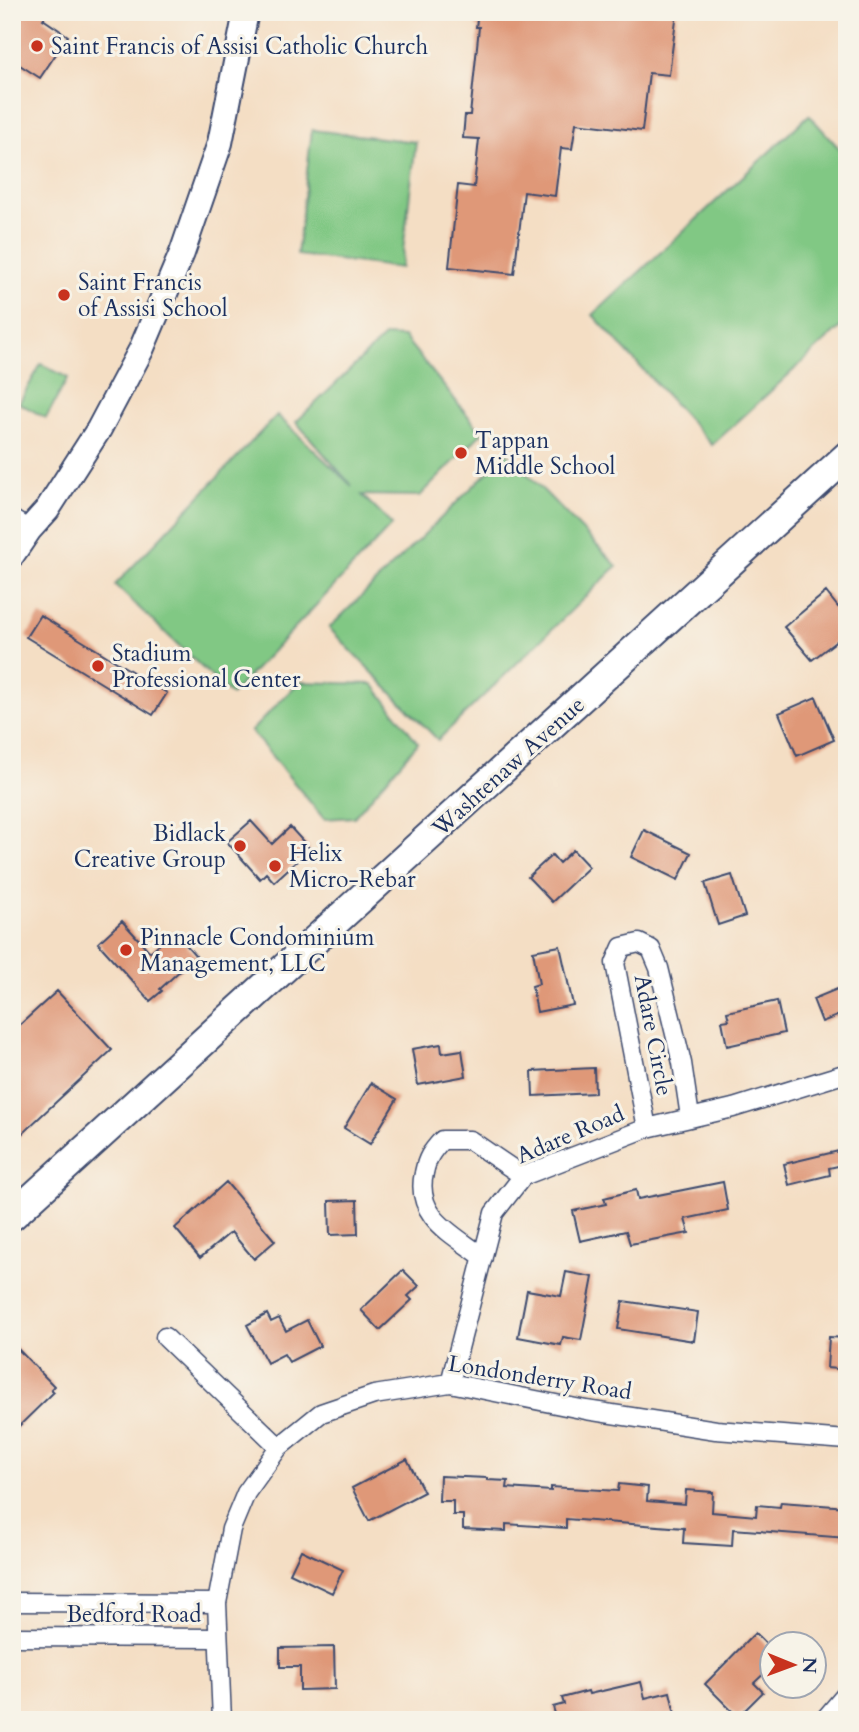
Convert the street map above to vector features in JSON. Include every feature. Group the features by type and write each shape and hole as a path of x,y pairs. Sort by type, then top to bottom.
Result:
{"main road":[{"path":"12,555 20,524 47,510 92,440 141,350 182,253 220,143 246,12"},
{"name":"Washtenaw Avenue","path":"12,1216 847,456"}],"street":[{"name":"Adare Circle","path":"647,1128 615,963 622,947 639,943 651,949 659,968 681,1063 690,1117"},
{"name":"Adare Road","path":"450,1383 494,1213 523,1176 647,1128 733,1108 847,1073"},
{"path":"482,1257 435,1220 423,1203 421,1183 428,1155 442,1140 470,1140 523,1176"},
{"path":"165,1337 279,1447"},
{"name":"Londonderry Road","path":"217,1639 217,1603 231,1529 246,1493 279,1447 321,1413 374,1395 450,1383 586,1410 716,1430 847,1440"},
{"name":"Bedford Road","path":"12,1602 217,1603"},
{"name":"Bedford Road","path":"12,1637 217,1639 222,1720"},
{"path":"824,1720 847,1693"}],"green space":[{"path":"809,115 847,157 847,321 712,445 593,315"},
{"path":"312,130 416,142 401,268 297,255"},
{"path":"385,336 404,337 482,433 420,496 362,495 392,525 231,695 115,585 277,415 352,486 296,422"},
{"path":"41,364 68,378 46,418 19,403"},
{"path":"507,453 617,566 438,740 329,628"},
{"path":"299,682 373,684 418,743 354,817 324,819 251,731"}],"building":[{"name":"Saint Francis of Assisi Catholic Church","path":"12,12 48,12 43,19 68,36 40,78 12,60"},
{"path":"478,12 677,12 669,75 649,73 642,131 576,123 572,149 561,148 555,196 524,192 514,274 449,267 458,185 474,187 479,139 463,138 465,115 470,115 479,27 476,27"},
{"path":"826,592 838,607 847,600 847,633 812,660 784,627"},
{"name":"Stadium Professional Center","path":"40,615 167,693 153,715 26,637"},
{"path":"816,697 834,740 797,756 779,713"},
{"path":"251,821 272,844 290,827 310,849 274,882 266,873 260,879 227,842"},
{"path":"644,830 691,853 678,880 631,857"},
{"path":"573,850 589,867 552,902 528,877 552,855 559,863"},
{"path":"732,875 745,916 718,925 705,883"},
{"path":"122,921 150,952 174,931 196,956 150,1001 98,943"},
{"path":"560,946 573,1005 537,1012 532,986 539,984 533,951"},
{"path":"847,985 847,1012 822,1022 813,999"},
{"path":"57,991 112,1050 12,1143 12,1032"},
{"path":"777,1001 784,1033 727,1046 722,1021 729,1020 727,1012"},
{"path":"441,1044 442,1053 462,1050 466,1076 418,1085 412,1049"},
{"path":"594,1068 595,1093 533,1096 532,1071"},
{"path":"371,1083 397,1099 370,1144 344,1128"},
{"path":"847,1149 847,1164 829,1168 830,1175 789,1185 784,1164"},
{"path":"226,1182 275,1241 254,1259 231,1232 200,1258 175,1228"},
{"path":"723,1182 728,1210 685,1219 689,1233 630,1244 626,1231 580,1241 573,1211 606,1204 604,1198 636,1190 638,1199"},
{"path":"357,1200 358,1234 330,1235 329,1201"},
{"path":"403,1270 419,1286 408,1296 412,1300 380,1330 361,1310"},
{"path":"566,1272 593,1277 581,1340 563,1337 561,1345 518,1337 527,1290 561,1296"},
{"path":"623,1301 698,1312 694,1341 618,1329"},
{"path":"267,1314 271,1322 279,1318 286,1331 307,1320 320,1346 289,1362 284,1354 267,1363 247,1325"},
{"path":"829,1337 847,1338 847,1370 827,1368"},
{"path":"12,1343 54,1386 51,1389 54,1392 12,1433"},
{"path":"407,1459 424,1492 369,1521 352,1488"},
{"path":"440,1476 487,1478 508,1481 507,1488 551,1491 551,1487 618,1491 619,1484 648,1487 647,1501 685,1504 686,1490 713,1492 712,1512 756,1516 757,1505 780,1507 781,1502 847,1507 847,1538 733,1529 732,1546 683,1543 684,1528 566,1519 566,1528 506,1524 506,1531 463,1529 463,1515 453,1515 453,1501 439,1501"},
{"path":"301,1550 343,1570 332,1593 290,1573"},
{"path":"755,1633 758,1636 758,1679 754,1683 758,1687 758,1697 738,1717 705,1684"},
{"path":"334,1647 335,1689 300,1690 300,1667 280,1667 280,1648"},
{"path":"641,1682 645,1698 670,1692 675,1714 652,1720 557,1720 553,1707 564,1704 562,1698"}],"place":[{"name":"Saint Francis of Assisi Catholic Church","path":"37,46"},
{"name":"Saint Francis of Assisi School","path":"64,295"},
{"name":"Tappan Middle School","path":"461,453"},
{"name":"Stadium Professional Center","path":"98,666"},
{"name":"Bidlack Creative Group","path":"240,846"},
{"name":"Helix Micro-Rebar","path":"275,866"},
{"name":"Pinnacle Condominium Management, LLC","path":"126,950"}]}
